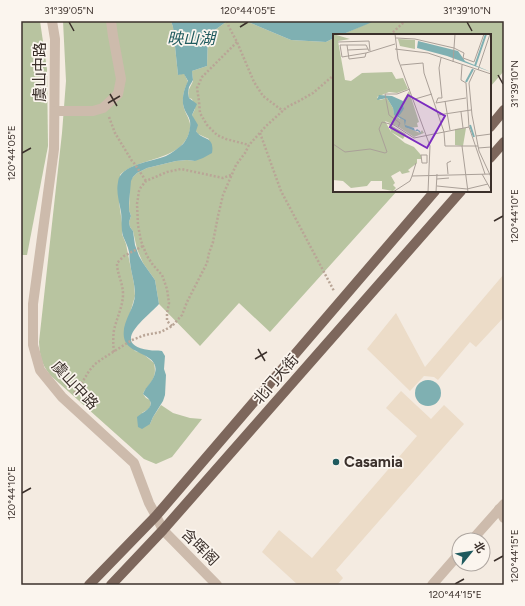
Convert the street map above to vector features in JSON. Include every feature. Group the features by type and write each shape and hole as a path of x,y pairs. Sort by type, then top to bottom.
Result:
{"main road":[{"path":"491,125 504,110"},
{"path":"491,157 504,142"},
{"name":"北门大街","path":"89,585 156,516 434,192"},
{"name":"北门大街","path":"111,585 163,530 460,192"}],"street":[{"name":"虞山中路","path":"52,21 55,39 54,149 33,304 33,345 40,370 67,401 134,464 149,504 163,530"},
{"path":"55,111 93,111 103,108 118,94 120,79 111,21"},
{"path":"502,506 504,518"},
{"path":"479,532 502,506"},
{"name":"含晖阁","path":"163,530 217,585"},
{"path":"432,585 451,563"}],"path":[{"path":"227,21 254,82 263,96 283,111"},
{"path":"391,34 405,21"},
{"path":"237,42 202,77 197,88 200,113 207,125 217,135 226,140 249,145"},
{"path":"67,401 80,386 95,364 132,340 145,335 161,332 172,326 182,315 207,263 223,196 236,165 249,145 266,126 287,107 313,93 333,76"},
{"path":"106,105 109,120 115,133 146,181"},
{"path":"260,133 281,191 340,302"},
{"path":"172,326 167,321 169,303 167,289 162,274 150,260 141,240 138,225 137,204 139,191 146,181 167,172 181,169 223,178 231,174"},
{"path":"114,352 114,331 122,306 123,293 121,281 117,271 117,263 124,256 143,246"}],"green space":[{"path":"21,21 40,21 47,69 48,146 27,255 21,255"},
{"path":"63,21 171,21 173,27 178,75 184,73 188,82 183,100 190,124 190,129 186,140 170,153 138,164 120,175 119,202 122,234 126,244 135,296 124,334 135,351 142,353 154,363 155,370 153,380 143,394 150,400 150,407 142,413 150,424 161,405 173,413 190,418 202,419 172,457 156,464 144,459 50,375 41,356 39,342 62,133 66,81"},
{"path":"373,21 504,21 504,71 491,86 491,34 343,34"},
{"path":"226,22 248,22 291,40 326,42 333,38 333,192 396,192 270,332 239,303 200,346 159,304 155,280 143,263 137,249 133,231 130,227 129,222 131,216 129,210 130,181 137,173 147,168 176,161 195,161 209,139 198,134 196,131 192,115 195,109 192,99 189,98 188,95 193,81 192,71 207,66 208,35"}],"shaded area":[{"path":"504,274 504,317 476,347 470,342 438,380 434,377 424,376 410,391 367,349 396,313 425,367"},
{"path":"401,391 431,419 444,405 464,424 336,570 343,578 337,585 298,585 262,552 279,530 312,558 417,436 386,408"}],"water":[{"name":"映山湖","path":"171,21 373,21 343,34 333,34 333,38 326,42 291,40 248,22 226,22 208,35 207,66 192,71 193,80 189,87 188,93 189,98 197,104 192,115 198,125 196,131 212,143 212,153 195,161 176,161 147,168 137,173 131,181 129,203 131,216 129,222 130,227 133,231 135,245 139,256 155,280 159,304 134,330 131,336 132,342 137,347 162,351 165,356 164,369 166,375 165,395 163,401 150,424 142,429 138,427 137,417 149,408 151,404 148,398 143,394 154,376 155,367 149,358 128,346 125,341 124,329 133,306 135,290 128,248 122,233 117,186 120,176 124,171 138,164 168,155 183,144 189,133 190,121 183,105 184,91 188,81 184,74 178,75 173,27"},
{"path":"428,380 437,384 441,393 437,402 428,406 419,402 415,393 419,384"}],"place":[{"name":"Casamia","path":"336,462"}]}
